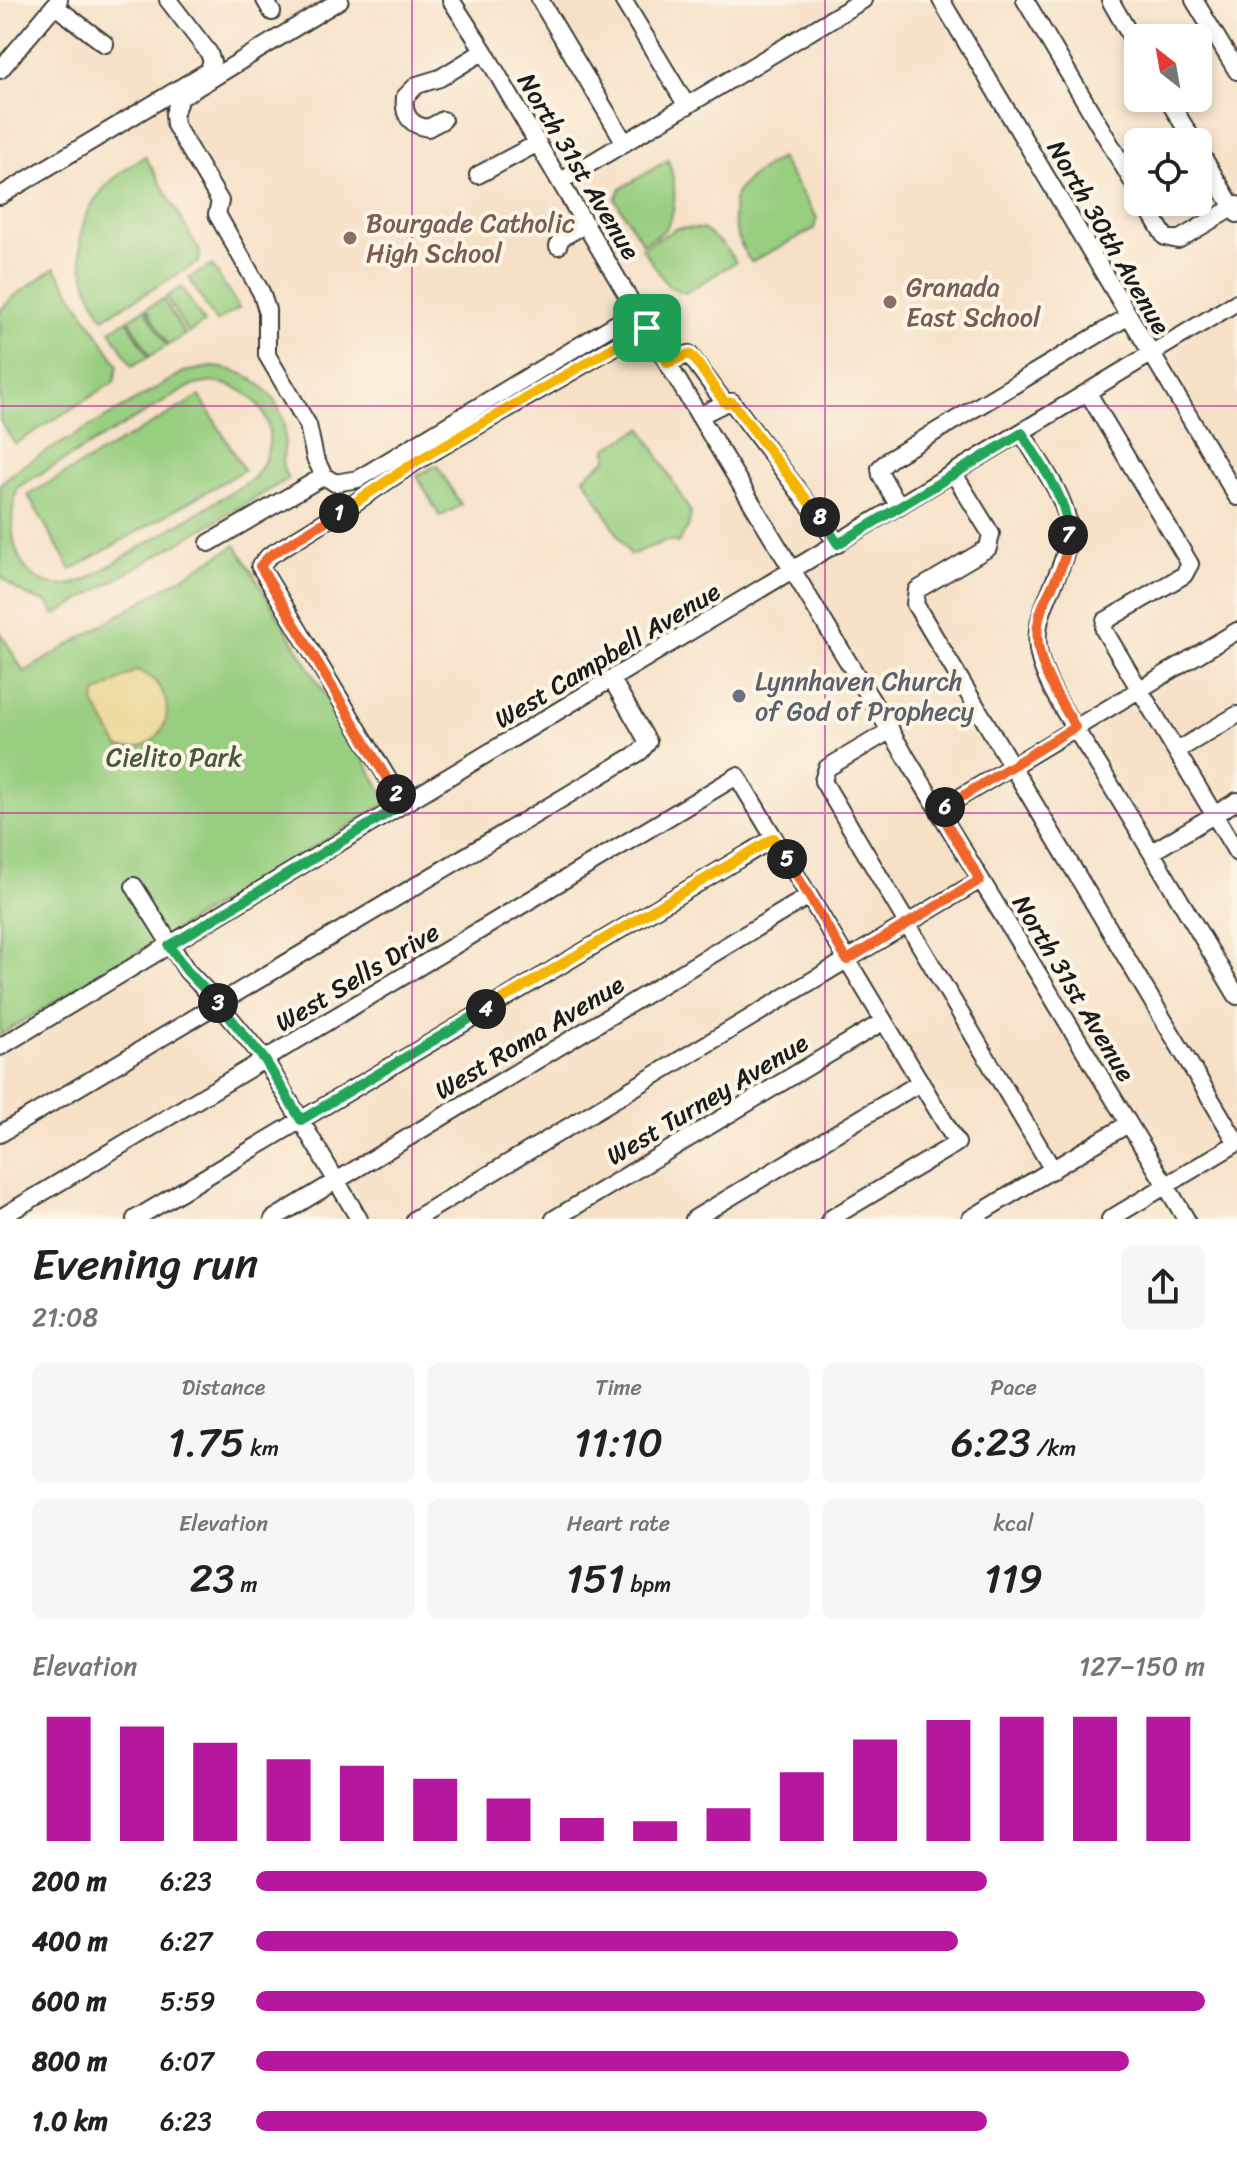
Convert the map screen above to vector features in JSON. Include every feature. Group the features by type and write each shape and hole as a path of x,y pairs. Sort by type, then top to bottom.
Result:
{"street":[{"path":"0,196 208,71 212,62 209,53 168,0"},
{"path":"340,0 180,98 174,114 175,125 220,201 217,214 261,292 267,310 267,355 308,425 315,458 324,476 335,483 358,479 637,311"},
{"name":"North 31st Avenue","path":"451,0 699,416 1186,1219"},
{"path":"540,0 625,143"},
{"path":"623,0 687,106"},
{"path":"561,181 863,0"},
{"name":"North 30th Avenue","path":"941,0 1151,355 1235,488"},
{"path":"1025,0 1124,167"},
{"path":"1110,0 1124,24"},
{"path":"1194,0 1237,71"},
{"path":"0,70 57,3 105,44"},
{"path":"443,120 428,128 419,126 406,115 405,97 417,85 440,78 484,51"},
{"path":"478,175 538,143"},
{"path":"1152,216 1165,237 1178,240 1236,209 1212,171"},
{"path":"558,246 561,238 586,224"},
{"name":"West Campbell Avenue","path":"0,1047 1237,302"},
{"path":"899,507 881,475 880,468 890,459 1129,316"},
{"path":"403,804 260,566 269,556 417,461 647,328"},
{"path":"668,363 689,354 725,403"},
{"path":"1088,393 1190,564 1184,575 1105,621 1104,630 1237,853"},
{"path":"699,416 732,402 838,544"},
{"path":"1022,433 1057,493 1068,522 1068,549 1040,610 1036,639 1048,679 1152,852 1232,975 1237,996"},
{"path":"954,474 991,534 988,548 917,590 915,604 1237,1143 1110,1219"},
{"path":"209,543 324,476"},
{"path":"939,810 1237,631"},
{"path":"0,1134 640,752 648,742 612,680"},
{"path":"1176,751 1237,715"},
{"path":"891,730 827,768 823,781 1053,1170"},
{"name":"West Sells Drive","path":"0,1218 737,776 774,838"},
{"path":"1152,852 1237,801"},
{"path":"135,1219 774,838 957,1143 830,1219"},
{"path":"415,1219 980,880"},
{"path":"134,886 187,971 265,1060 359,1219"},
{"name":"West Roma Avenue","path":"273,1219 809,896"},
{"name":"West Turney Avenue","path":"554,1219 884,1021"},
{"path":"694,1219 921,1082"},
{"path":"970,1219 1128,1124"}],"green space":[{"path":"145,156 200,252 199,262 103,318 83,269 80,247 83,226 90,207 103,189"},
{"path":"780,158 817,218 814,229 751,262 736,230 733,212 736,195 750,178"},
{"path":"668,160 674,185 672,213 665,229 643,244 615,199 620,189"},
{"path":"677,228 703,229 723,245 736,262 685,293 668,286 642,248"},
{"path":"212,265 239,308 216,322 189,278"},
{"path":"55,268 118,365 114,382 15,444 0,421 0,311 13,297"},
{"path":"182,287 204,323 188,333 166,297"},
{"path":"163,299 185,335 168,345 147,308"},
{"path":"145,309 167,346 150,356 129,319"},
{"path":"127,320 149,357 132,366 110,330"},
{"path":"211,367 225,369 252,379 263,387 279,409 283,423 283,464 288,479 55,615 47,602 21,592 0,575 0,484 22,466 184,372","holes":["212,382 246,393 257,404 269,432 263,464 253,479 86,580 65,585 47,583 32,576 15,546 12,527 18,487 191,386"]},
{"path":"200,396 244,470 71,570 28,495"},
{"path":"642,428 691,513 688,527 678,543 668,540 630,555 584,477 607,459 607,448"},
{"path":"437,465 461,505 440,517 417,476"},
{"name":"Cielito Park","path":"236,545 389,802 0,1035 0,632 24,672"}],"sand":[{"path":"137,670 152,679 162,691 167,705 166,719 151,742 137,747 119,747 94,703 96,694"}],"place":[{"name":"Bourgade Catholic High School","path":"350,238"},
{"name":"Granada East School","path":"890,302"},
{"name":"Lynnhaven Church of God of Prophecy","path":"739,696"}],"route":[{"path":"647,328 668,363 689,354 694,358 715,391 725,403 732,402 838,544 1022,433 1057,493 1068,522 1068,549 1040,610 1036,639 1048,679 1075,727 939,810 980,880 847,960 774,838 301,1120 265,1060 169,946 403,804 260,566 269,556 417,461 647,328"}]}
